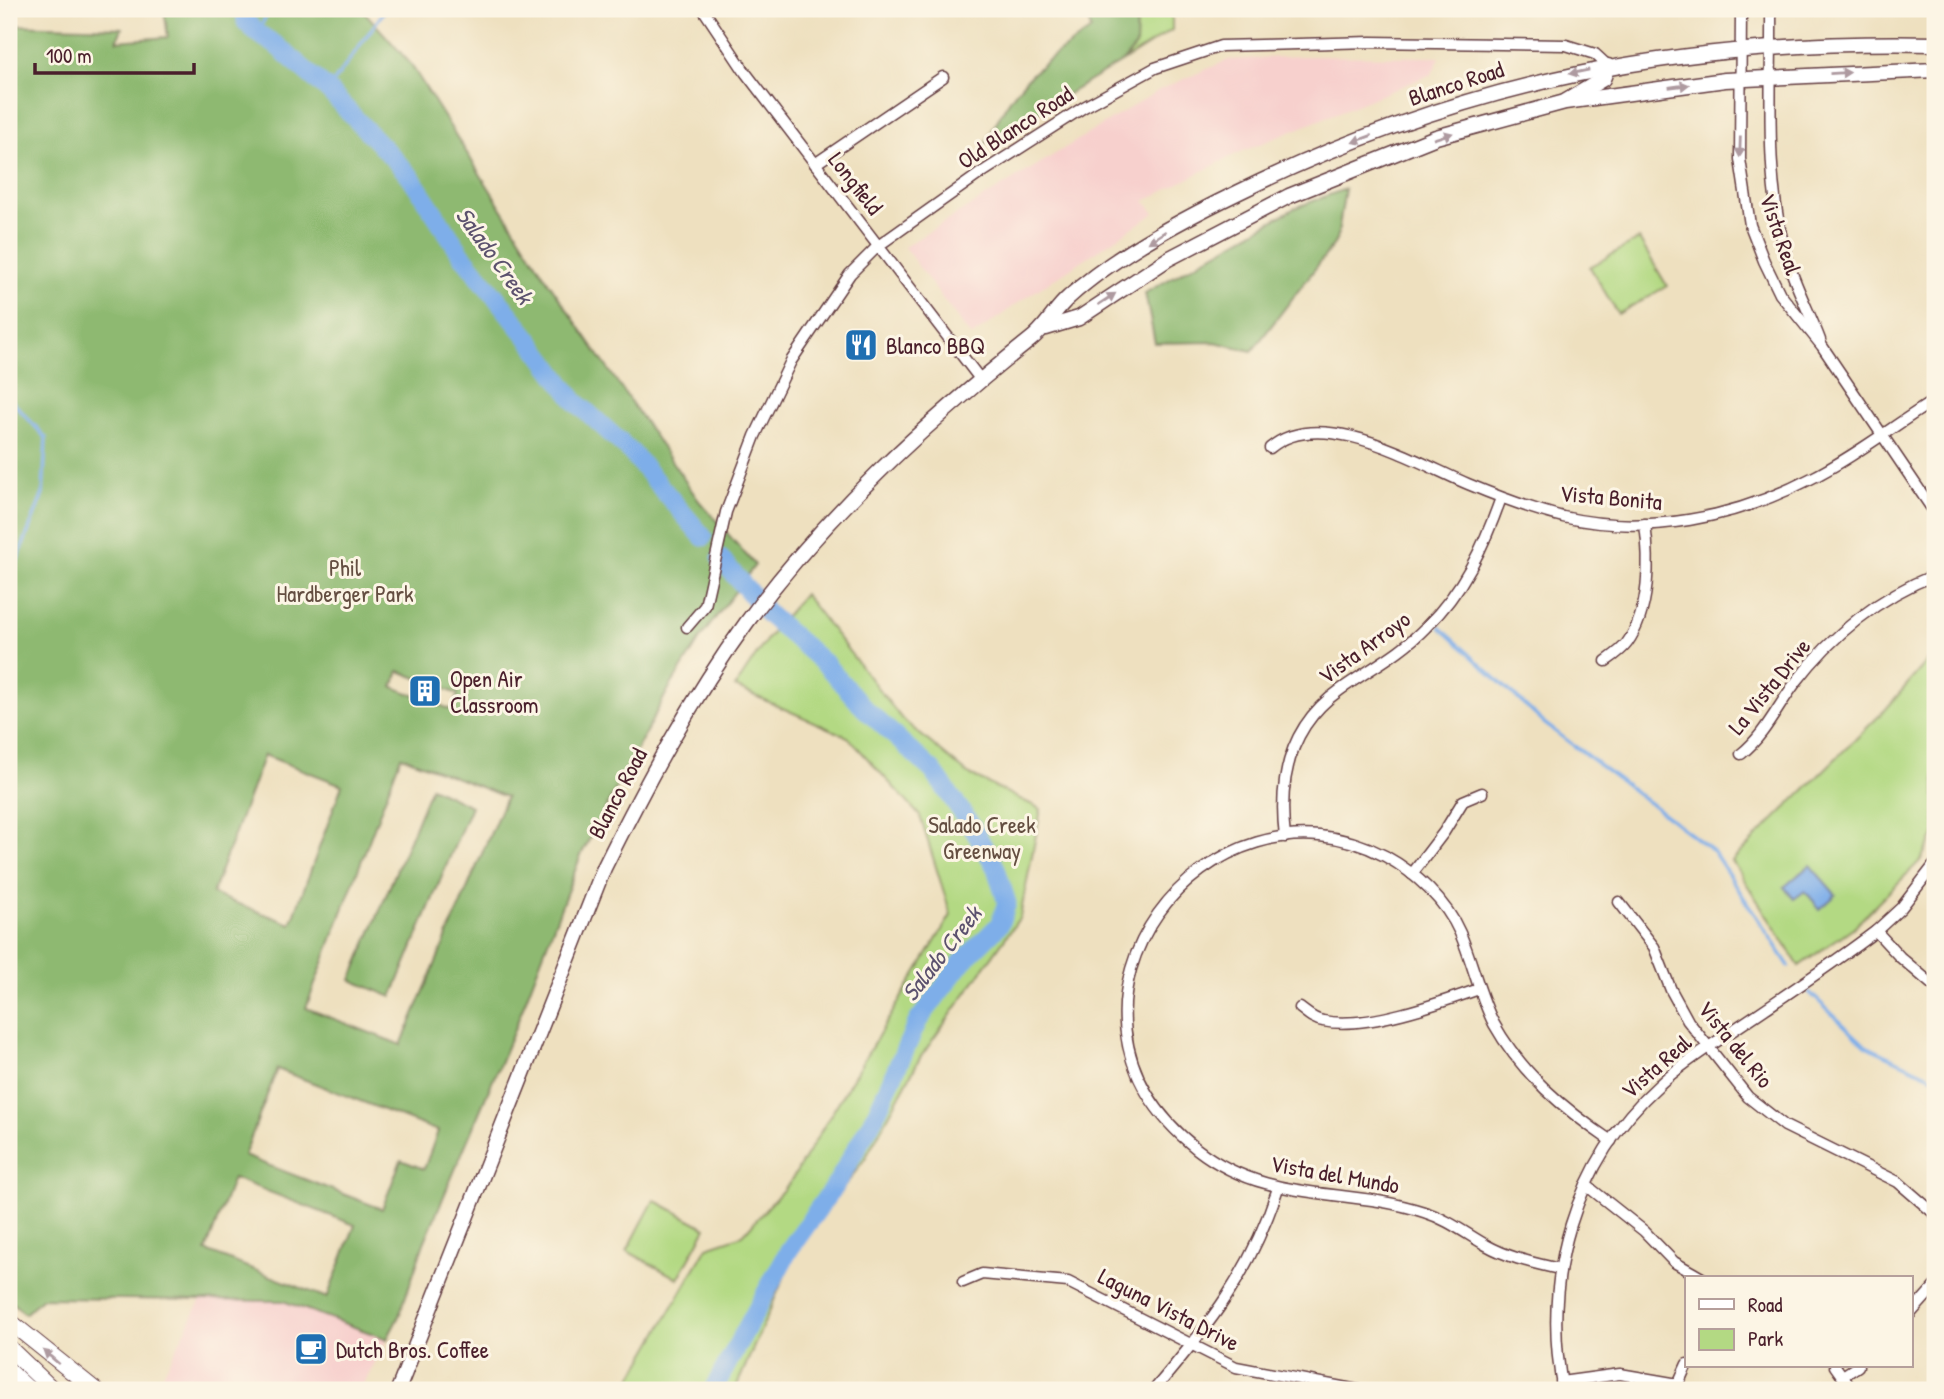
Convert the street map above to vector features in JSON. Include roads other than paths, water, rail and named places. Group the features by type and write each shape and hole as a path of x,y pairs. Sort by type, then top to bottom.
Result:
{"highway":[{"path":"9,1321 95,1390"},
{"path":"9,1348 53,1390"},
{"path":"9,1371 29,1390"}],"main road":[{"path":"1905,43 1909,69"},
{"name":"Blanco Road","path":"398,1390 604,868 642,792 699,694 746,624 793,565 887,462 980,379 1046,328 1066,299 1126,257 1210,206 1278,173 1400,125 1506,89 1608,66 1741,48 1935,44"},
{"path":"1564,102 1603,79 1608,66"},
{"name":"Blanco Road","path":"1046,328 1079,318 1168,259 1289,196 1436,137 1564,102 1742,79 1935,69"}],"street":[{"name":"Longfield","path":"703,9 725,45 980,379"},
{"name":"Vista Real","path":"1741,9 1740,159 1750,225 1780,294 1822,346 1935,513"},
{"name":"Vista Real","path":"1771,9 1771,167 1775,201 1786,256 1822,346"},
{"name":"Old Blanco Road","path":"687,627 705,606 726,512 771,399 791,361 850,274 878,246 929,208 1084,107 1156,68 1221,46 1371,42 1566,45 1595,54 1608,66"},
{"path":"815,164 943,76"},
{"name":"Vista Bonita","path":"1270,448 1279,440 1296,435 1323,434 1370,442 1393,449 1501,498 1566,517 1671,524 1716,515 1791,488 1858,451 1935,400"},
{"name":"Vista Arroyo","path":"1285,838 1283,779 1290,753 1302,728 1330,697 1411,642 1448,603 1480,551 1501,498"},
{"path":"1606,661 1626,645 1641,609 1648,568 1645,524"},
{"name":"La Vista Drive","path":"1741,754 1760,739 1796,682 1846,628 1882,602 1935,575"},
{"path":"1412,874 1463,801 1482,793"},
{"name":"Vista del Mundo","path":"1559,1269 1503,1253 1444,1220 1411,1208 1278,1188 1229,1170 1198,1149 1167,1119 1134,1066 1127,1043 1124,1012 1126,981 1136,951 1151,924 1178,892 1199,873 1236,850 1285,838 1347,842 1382,855 1412,874 1452,918 1495,1025 1531,1075 1577,1118 1611,1141"},
{"name":"Vista Real","path":"1562,1386 1555,1331 1559,1269 1568,1232 1586,1185 1611,1141 1659,1085 1876,930 1900,908 1935,864"},
{"name":"Vista del Rio","path":"1619,902 1654,947 1679,1006 1732,1081 1766,1112 1804,1136 1898,1182 1935,1214"},
{"path":"1876,930 1900,957 1935,987"},
{"path":"1300,1007 1324,1022 1362,1021 1434,1005 1479,989"},
{"path":"1586,1185 1644,1231 1674,1262 1698,1276"},
{"path":"1154,1390 1225,1303 1246,1269 1278,1188"},
{"name":"Laguna Vista Drive","path":"963,1282 982,1274 1068,1282 1251,1372 1357,1390"},
{"path":"1912,1312 1935,1286"},
{"path":"1562,1386 1620,1374 1678,1384 1685,1368"},
{"path":"1837,1368 1852,1390"},
{"path":"1843,1376 1855,1368"}],"water":[{"path":"1810,865 1836,895 1820,909 1805,891 1794,899 1784,887"}],"waterway":[{"name":"Salado Creek","path":"245,9 246,22 328,90 410,176 462,255 575,401 630,451 703,537"},
{"path":"257,33 270,9"},
{"path":"328,90 383,13"},
{"path":"9,398 46,438 43,494 9,581"},
{"name":"Salado Creek","path":"713,1390 789,1250 838,1181 876,1114 918,1021 962,962 999,925 1007,903 996,868 971,825 933,771 864,708 826,665 768,614 721,559"},
{"path":"1440,627 1544,723 1713,851 1789,966"},
{"path":"1809,992 1866,1046 1935,1078"}],"place":[{"name":"Blanco BBQ","path":"861,345"},
{"name":"Open Air Classroom","path":"425,691"},
{"name":"Dutch Bros. Coffee","path":"311,1349"}],"park label":[{"name":"Phil Hardberger Park","path":"345,580"},
{"name":"Salado Creek Greenway","path":"982,837"}]}
